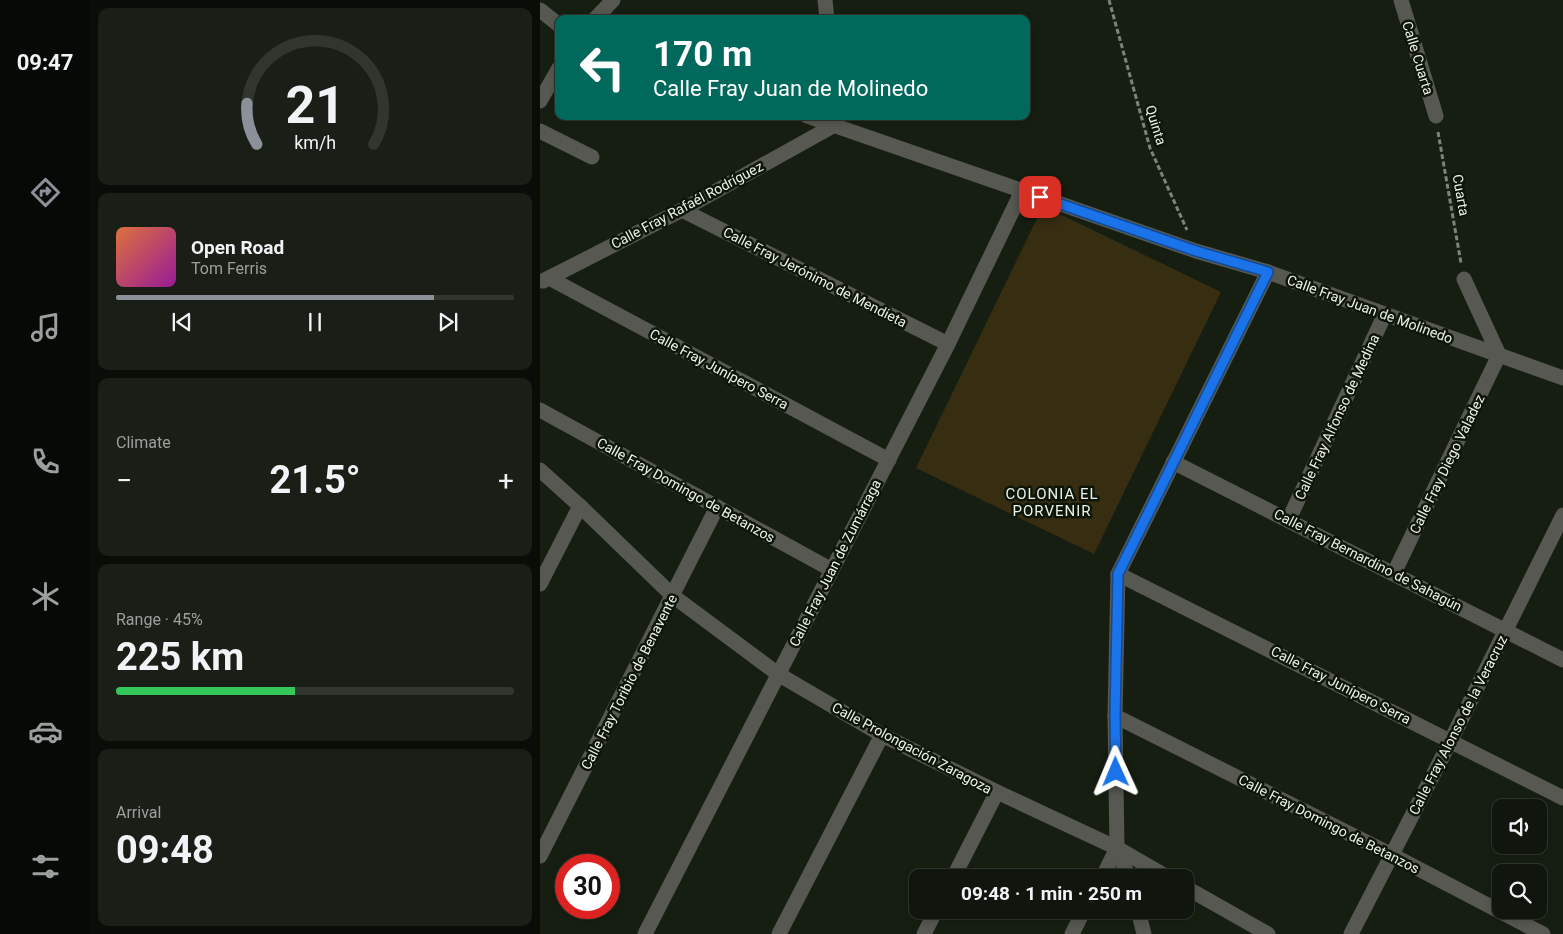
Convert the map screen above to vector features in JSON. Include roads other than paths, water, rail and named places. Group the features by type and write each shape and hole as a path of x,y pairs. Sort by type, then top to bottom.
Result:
{"street":[{"path":"599,15 613,0"},
{"path":"825,0 827,15"},
{"name":"Calle Cuarta","path":"1401,0 1436,116"},
{"path":"540,10 555,22"},
{"path":"540,101 555,75"},
{"name":"Calle Fray Juan de Molinedo","path":"833,121 1022,191 1196,251 1268,272 1563,378"},
{"name":"Calle Fray Rafaél Rodríguez","path":"545,280 682,210 833,121"},
{"path":"540,130 592,157"},
{"name":"Calle Fray Juan de Zumárraga","path":"645,934 948,344 1022,191"},
{"name":"Calle Fray Jerónimo de Mendieta","path":"682,210 948,344"},
{"path":"1125,869 1117,848 1115,716 1118,574 1268,272"},
{"path":"1464,279 1499,355"},
{"name":"Calle Fray Junípero Serra","path":"545,280 889,460"},
{"name":"Calle Fray Alfonso de Medina","path":"1289,519 1385,314"},
{"name":"Calle Fray Diego Valadez","path":"1394,574 1499,355"},
{"name":"Calle Fray Domingo de Betanzos","path":"540,410 832,570"},
{"name":"Calle Fray Bernardino de Sahagún","path":"1173,462 1289,519 1563,660"},
{"name":"Calle Prolongación Zaragoza","path":"540,470 673,596 778,674 882,735 996,792 1117,848 1153,869"},
{"path":"540,584 580,506"},
{"name":"Calle Fray Toribio de Benavente","path":"540,856 717,507"},
{"name":"Calle Fray Alonso de la Veracruz","path":"1351,934 1563,517"},
{"name":"Calle Fray Junípero Serra","path":"1118,574 1563,798"},
{"name":"Calle Fray Domingo de Betanzos","path":"1115,716 1392,855 1543,934"},
{"path":"779,934 882,735"},
{"path":"957,869 996,792"},
{"path":"1106,869 1117,848"},
{"path":"1194,892 1268,934"},
{"path":"924,934 932,919"},
{"path":"1072,934 1080,919"},
{"path":"1140,919 1144,934"}],"district":[{"name":"COLONIA EL PORVENIR","path":"1052,502"}]}
